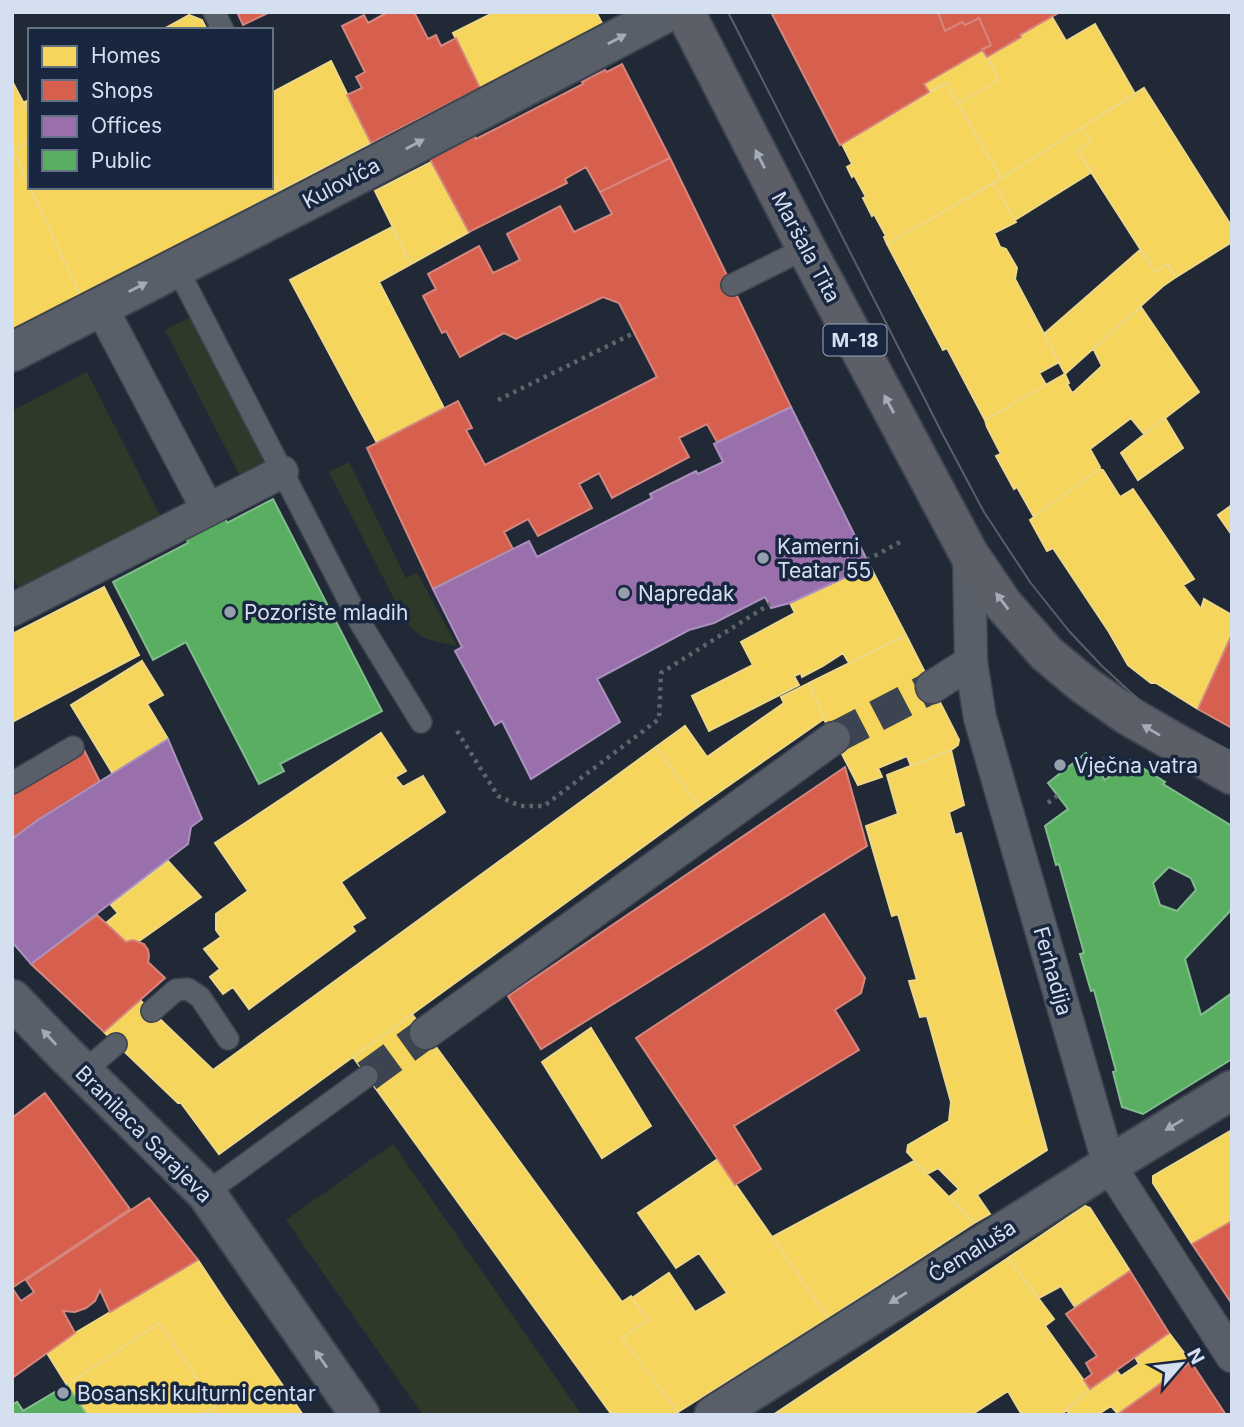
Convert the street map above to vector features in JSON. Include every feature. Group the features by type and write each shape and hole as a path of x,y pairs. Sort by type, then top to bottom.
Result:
{"main road":[{"name":"Maršala Tita","path":"685,12 806,248 969,554 1003,604 1046,653 1083,684 1127,715 1232,775"}],"street":[{"name":"Kulovića","path":"12,352 177,268 275,205 668,12"},
{"path":"101,307 208,510"},
{"path":"12,610 282,472"},
{"name":"Ferhadija","path":"969,554 971,662 980,718 1109,1164 1232,1356"},
{"path":"932,687 971,662"},
{"path":"426,1034 834,738"},
{"name":"Branilaca Sarajeva","path":"12,999 206,1193 360,1415"},
{"name":"Ćemaluša","path":"714,1415 1109,1164 1232,1090"}],"lane":[{"path":"214,12 222,28"},
{"path":"732,285 806,248"},
{"path":"177,268 361,624 421,722"},
{"path":"12,783 73,747"},
{"path":"152,1011 176,990 188,989 200,997 228,1039"},
{"path":"83,1072 116,1044"},
{"path":"206,1193 367,1076"}],"path":[{"path":"498,400 634,333"},
{"path":"867,560 902,541"},
{"path":"456,729 498,796 520,806 544,806 659,719 661,673 769,604"}],"green space":[{"path":"200,312 275,458 240,476 165,330"},
{"path":"87,372 161,517 19,589 12,575 12,411"},
{"path":"349,462 406,578 417,573 457,646 423,637 406,622 329,472"},
{"path":"393,1144 582,1415 423,1415 286,1220"}],"building: Homes":[{"path":"490,12 596,12 603,25 480,88 453,33 491,14"},
{"path":"189,15 202,20 206,28 166,28"},
{"path":"1052,17 1066,41 1095,24 1135,94 1001,178 958,104 999,80 987,57"},
{"path":"982,49 999,80 958,104 946,83 929,92 924,84"},
{"path":"331,61 371,143 281,190 273,173 273,92"},
{"path":"12,81 28,111 28,142 13,151 28,183 28,189 31,189 82,299 12,341"},
{"path":"946,83 1001,178 887,244 884,237 886,236 863,198 866,197 847,167 852,164 842,144"},
{"path":"1144,88 1232,227 1232,242 1176,277 1168,264 1155,272 1077,150 1091,141 1082,127"},
{"path":"1082,127 1091,141 1077,150 1092,172 1015,220 994,183"},
{"path":"28,142 28,182 13,151"},
{"path":"431,162 469,232 411,264 375,191"},
{"path":"273,173 281,190 82,299 31,189 273,189"},
{"path":"994,183 1016,222 994,233 1000,247 1006,249 1017,268 1015,279 1059,362 1039,373 1046,385 985,420 947,348 943,350 887,244"},
{"path":"392,227 411,264 379,282 444,408 377,443 290,280"},
{"path":"1140,250 1155,272 1168,264 1176,277 1065,374 1044,334"},
{"path":"1141,307 1199,392 1144,434 1131,418 1090,449 1099,469 1034,517 1017,487 1014,489 996,456 1001,454 985,420 1065,374 1069,383 1067,384 1072,393 1074,392 1102,366 1093,348"},
{"path":"1165,418 1183,448 1138,480 1121,453"},
{"path":"1099,469 1103,470 1120,497 1133,489 1194,579 1183,585 1201,609 1204,599 1232,615 1232,634 1198,709 1156,683 1151,683 1128,665 1053,548 1047,551 1030,520"},
{"path":"1232,505 1232,535 1218,515"},
{"path":"870,566 906,635 849,663 843,653 802,677 801,673 794,676 799,685 709,731 692,696 753,665 741,642 795,613 790,603"},
{"path":"104,587 139,655 12,722 12,634"},
{"path":"906,635 959,740 958,745 911,766 907,756 878,768 882,777 858,785 809,683"},
{"path":"142,661 163,695 147,704 168,739 113,774 71,705"},
{"path":"809,683 824,719 699,806 656,747 685,726 707,757 784,703 781,697"},
{"path":"381,733 406,771 395,777 403,787 423,776 445,812 341,882 365,918 352,926 355,931 249,1009 233,987 223,994 210,977 220,969 204,949 221,937 216,930 216,914 248,891 215,843"},
{"path":"656,747 699,806 219,1154 181,1103 104,1032 140,1000 213,1070"},
{"path":"951,750 964,805 949,812 955,835 961,833 1047,1150 977,1195 990,1214 974,1223 949,1197 959,1189 938,1168 927,1174 907,1152 908,1145 949,1121 951,1102 927,1016 920,1017 909,981 917,980 898,914 892,916 866,826 898,814 887,775"},
{"path":"168,861 201,897 139,941 126,942 106,923 118,913 111,905"},
{"path":"412,1014 622,1302 631,1296 648,1320 622,1338 678,1412 674,1415 612,1415 353,1057"},
{"path":"591,1028 651,1126 602,1158 542,1062"},
{"path":"1232,1130 1232,1221 1192,1244 1153,1183 1153,1176"},
{"path":"718,1159 828,1318 678,1412 622,1338 648,1320 632,1298 669,1273 695,1312 727,1293 699,1253 676,1268 638,1213"},
{"path":"914,1161 974,1223 828,1318 772,1237"},
{"path":"1085,1206 1090,1208 1130,1271 1075,1307 1061,1286 1039,1298 1008,1258"},
{"path":"1008,1258 1054,1319 1045,1326 1090,1389 1061,1415 1022,1415 1008,1391 971,1415 773,1415"},
{"path":"198,1260 303,1415 203,1415 216,1406 159,1323 67,1385 47,1353 75,1333"},
{"path":"159,1323 216,1406 202,1415 12,1415 12,1405 17,1402 23,1411"},
{"path":"1169,1333 1191,1362 1118,1414 1111,1406 1097,1415 1071,1415 1066,1410 1116,1370 1121,1376 1139,1364 1135,1357"}],"building: Shops":[{"path":"237,12 270,12 243,25"},
{"path":"388,12 414,12 428,39 436,35 441,46 456,38 480,88 371,143 347,95 362,88 356,77 365,72 342,26 364,15 368,23"},
{"path":"771,12 938,12 945,31 962,22 965,25 979,18 991,45 924,84 929,92 840,145"},
{"path":"938,12 1060,12 987,57 982,49 991,45 979,18 965,25 962,22 945,31"},
{"path":"622,64 670,158 600,192 586,167 565,179 567,183 469,232 430,159 475,136 476,139 605,70 607,72"},
{"path":"670,158 791,407 717,442 707,424 679,438 689,457 612,498 599,473 579,484 592,508 538,536 528,519 504,532 513,549 433,589 367,448 458,401 472,428 466,430 485,465 657,377 619,303 603,297 516,339 504,333 460,357 446,331 442,333 423,296 436,289 428,274 479,246 493,273 520,260 507,234 560,206 574,232 612,214 600,192"},
{"path":"1232,634 1232,728 1198,709"},
{"path":"83,748 100,782 12,839 12,792"},
{"path":"845,767 867,846 541,1049 508,996"},
{"path":"824,914 865,978 861,993 835,1010 859,1050 734,1126 761,1169 735,1185 636,1038"},
{"path":"97,915 126,942 133,940 144,944 148,950 148,962 165,978 104,1032 31,964"},
{"path":"45,1093 130,1209 12,1288 12,1118"},
{"path":"149,1198 198,1260 110,1312 100,1290 95,1301 86,1308 75,1312 63,1311 75,1333 12,1378 12,1288 21,1301 34,1292 26,1280"},
{"path":"1232,1221 1232,1304 1192,1244"},
{"path":"1130,1271 1169,1333 1090,1389 1084,1380 1092,1374 1086,1363 1097,1356 1066,1314"},
{"path":"1191,1362 1226,1415 1118,1415 1118,1414"}],"building: Offices":[{"name":"Napredak","path":"791,407 870,566 790,603 771,608 765,597 714,623 689,630 597,679 620,722 531,779 502,721 495,725 455,651 462,647 433,589 529,541 537,557 652,498 650,494 696,471 698,474 723,462 714,444"},
{"path":"168,739 202,819 191,827 188,844 31,964 12,942 12,839"}],"building: Public":[{"name":"Pozorište mladih","path":"273,499 382,711 280,764 284,771 259,784 186,642 153,660 113,582 188,543 186,537 225,517 227,523"},
{"path":"1086,753 1105,780 1130,760 1165,782 1163,784 1232,826 1232,909 1185,959 1201,1015 1232,993 1232,1059 1143,1114 1122,1107 1113,1072 1116,1071 1094,990 1091,991 1080,954 1084,953 1059,864 1056,865 1045,826 1068,809 1048,783","holes":["1169,867 1191,878 1196,890 1177,911 1160,905 1153,883"]},
{"name":"Bosanski kulturni centar","path":"67,1385 87,1415 12,1415 12,1405 17,1402 23,1411"}],"tunnel":[{"path":"834,738 932,687"},
{"path":"367,1076 426,1033"}],"tram line":[{"path":"728,12 943,435 984,512 1030,582 1069,631 1140,701 1232,752"}],"place":[{"name":"Kamerni Teatar 55","path":"763,558"},
{"name":"Napredak","path":"624,593"},
{"name":"Pozorište mladih","path":"230,612"},
{"name":"Vječna vatra","path":"1060,765"},
{"name":"Bosanski kulturni centar","path":"63,1393"}]}
